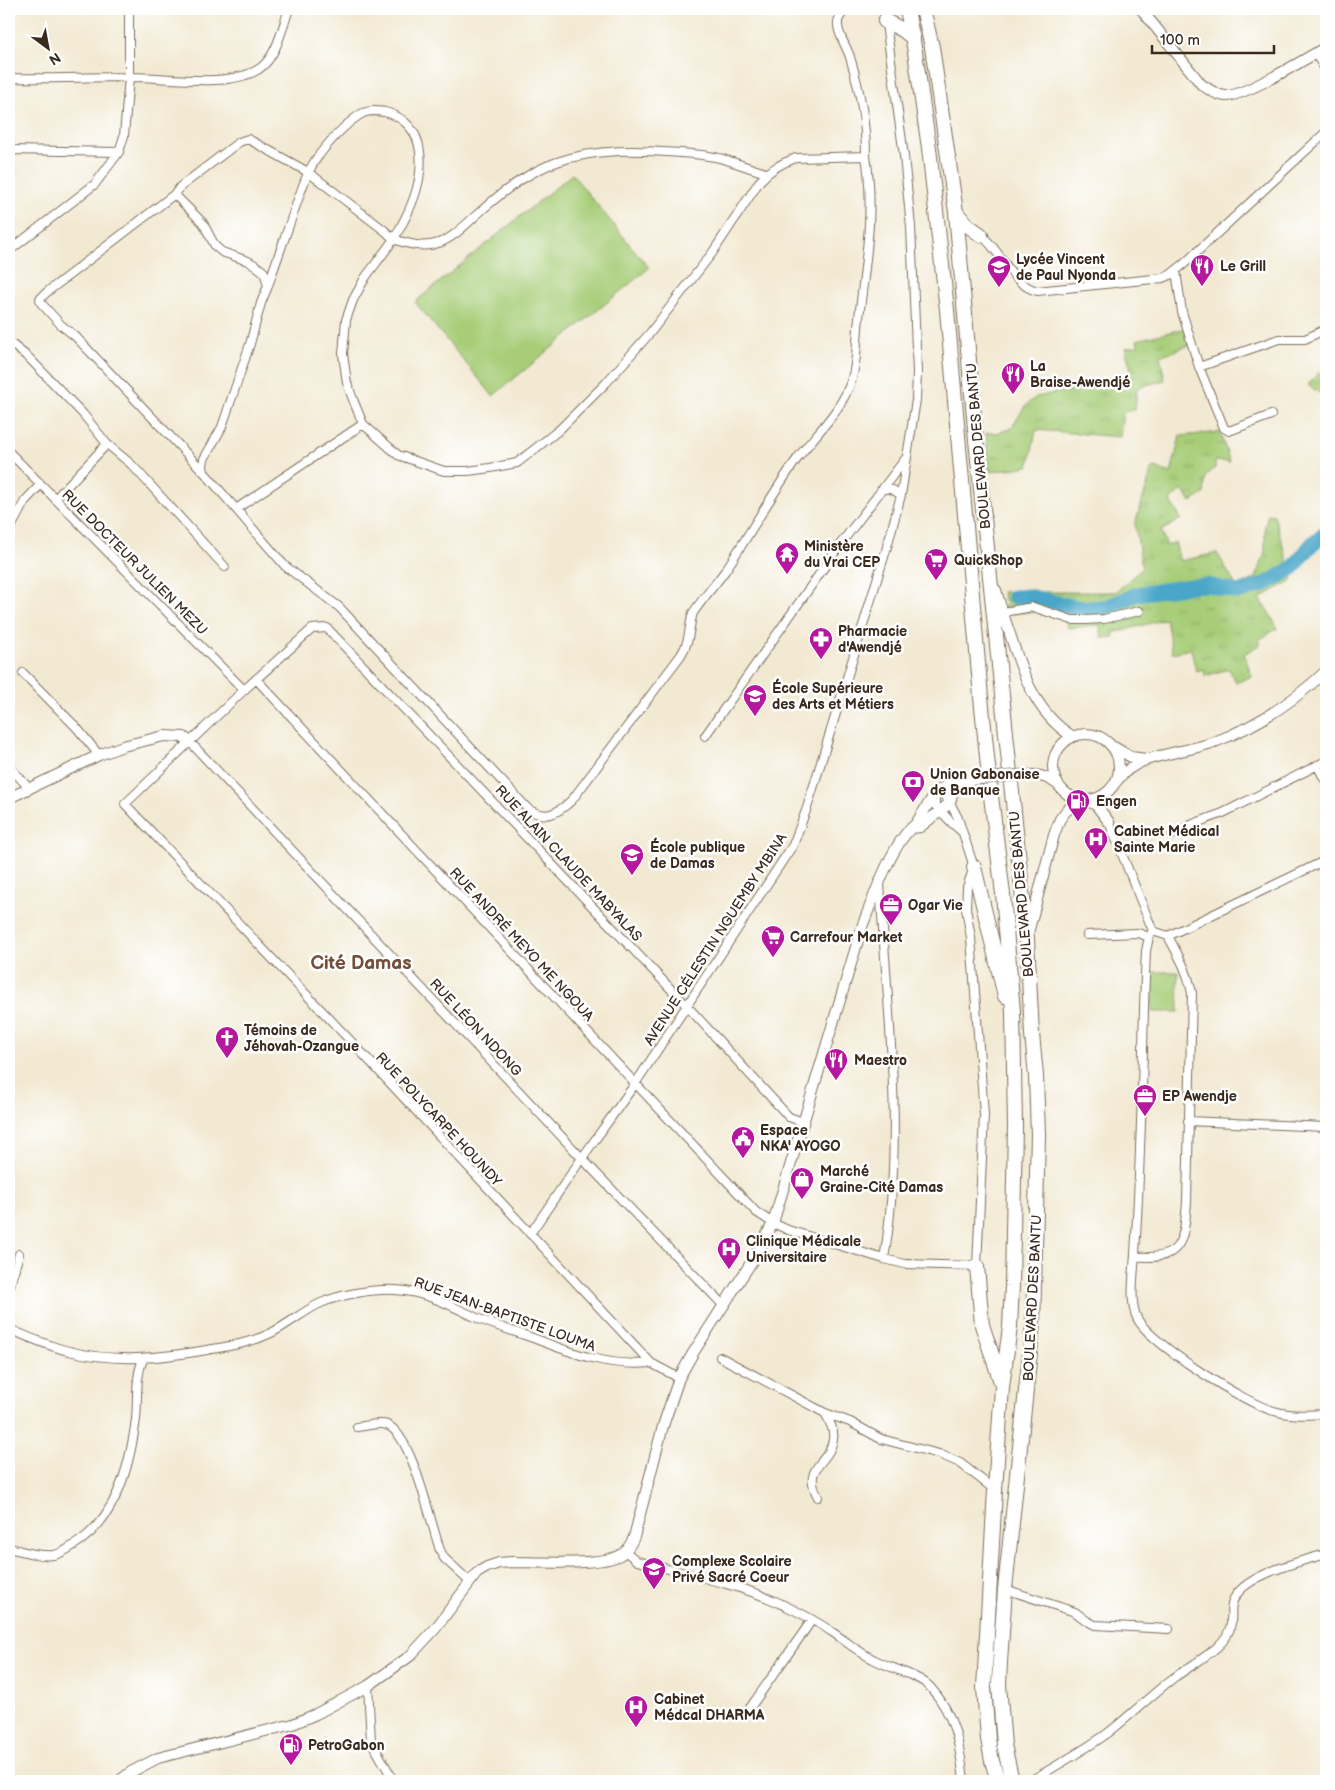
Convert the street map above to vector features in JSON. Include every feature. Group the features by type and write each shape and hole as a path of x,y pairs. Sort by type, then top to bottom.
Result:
{"highway":[{"name":"BOULEVARD DES BANTU","path":"907,9 929,148 947,310 981,697 1003,894 1013,1010 1015,1126 1012,1286 1010,1327 1002,1387 984,1688 988,1739 998,1781"},
{"name":"BOULEVARD DES BANTU","path":"923,9 928,25 938,82 956,212 970,352 977,450 1027,939 1036,1076 1038,1135 1033,1324 1006,1589 999,1686 1004,1745 1012,1781"},
{"path":"928,25 930,9"},
{"path":"885,15 913,38"},
{"path":"956,212 966,224 981,236"},
{"path":"959,246 968,236 981,236"},
{"path":"974,867 1007,1002 1013,1010"},
{"path":"977,1266 982,1325 1002,1387"}],"main road":[{"path":"1141,9 1201,84 1222,95 1240,93 1326,47"},
{"path":"990,569 1024,674 1038,703 1060,729 1072,736"},
{"path":"1027,939 1057,827 1066,811 1084,799 1102,796 1133,766 1148,760 1215,742 1244,730 1284,706 1326,671"},
{"path":"1032,774 1047,764 1065,741 1072,736 1081,734 1099,736 1107,740 1118,756 1119,765 1118,774 1106,808 1109,822"},
{"path":"9,798 99,754 139,741 176,735 184,737 190,742"},
{"path":"1113,747 1132,756 1148,760"},
{"path":"1056,754 1053,770 1058,785"},
{"path":"119,1781 131,1772 158,1758 292,1724 316,1714 368,1686 410,1656 482,1570 500,1563 609,1560 625,1551 630,1546 634,1537 663,1426 679,1378 756,1255 772,1223 862,927 880,881 894,853 911,828 916,825 937,791 959,782 1032,774 1046,777 1070,796 1084,799 1096,805 1109,822"},
{"path":"911,828 920,827 950,803 959,782"}],"street":[{"path":"9,250 95,184 119,152 124,136 129,77 129,9"},
{"path":"9,78 129,77 233,79 247,75 260,68 273,53 289,9"},
{"path":"766,173 722,159 702,155 648,150 605,152 556,162 517,182 488,204 450,238 437,244 417,245 394,239 308,172 248,139 239,142 180,187 176,193 40,299 41,303 61,325 75,336 204,472 286,566 339,607 528,809 537,814 548,815 561,810 572,800 681,655 689,638 693,613 725,571 774,491 804,449 841,404 849,389 854,365 868,253 871,205 866,156 866,132 861,99 849,53 837,22 847,9"},
{"name":"AVENUE CÉLESTIN NGUEMBY MBINA","path":"530,1234 635,1084 784,860 798,834 874,595 901,495 917,385 911,227 904,156 885,15"},
{"path":"1315,53 1326,71"},
{"path":"204,472 204,459 222,427 250,344 261,303 308,172 332,140 363,113 372,110 379,111 399,117 410,127 416,135 420,154 420,166 412,205 407,217 394,239 365,278 353,300 346,320 343,354 346,383 363,424 398,455 444,471 468,471 517,463 560,430 650,333 713,252 758,182 766,173 786,161 796,158 866,156"},
{"path":"981,236 997,251 1020,283 1037,291 1163,278 1176,271 1326,132"},
{"path":"9,150 119,152"},
{"path":"176,193 203,223 215,246 222,252 255,265 264,272 268,286"},
{"path":"1176,271 1182,312 1199,367 1214,407 1226,430 1254,423 1272,415"},
{"path":"1199,367 1279,339 1305,339 1326,329"},
{"path":"9,342 29,358 83,414 106,444 132,465 225,567"},
{"path":"236,510 363,424"},
{"path":"55,500 106,444"},
{"name":"RUE DOCTEUR JULIEN MEZU","path":"9,452 244,690"},
{"path":"705,736 908,454"},
{"path":"9,531 25,501 40,485"},
{"path":"881,490 885,488 894,490 901,495"},
{"path":"1003,612 1034,608 1043,609 1072,620 1085,620 1104,619 1139,611"},
{"name":"RUE ALAIN CLAUDE MABYALAS","path":"256,679 312,629 327,628 687,1006 789,1117 803,1122"},
{"path":"23,673 77,728 99,754"},
{"path":"190,742 256,679"},
{"name":"RUE ANDRÉ MEYO ME NGOUA","path":"256,679 756,1212 772,1223 788,1230 884,1259 905,1264 977,1266"},
{"name":"RUE POLYCARPE HOUNDY","path":"190,742 125,804 651,1364 679,1378"},
{"name":"RUE LÉON NDONG","path":"190,742 724,1306"},
{"path":"1172,835 1222,813 1326,761"},
{"path":"1317,765 1326,782"},
{"path":"9,766 30,789"},
{"path":"961,831 950,822 935,804 937,791 946,797 958,818 974,867 967,887 966,908 984,1115 977,1266"},
{"path":"1109,822 1151,934 1145,958 1140,1146 1133,1286 1136,1317 1144,1329 1156,1340 1256,1406 1293,1414 1326,1414"},
{"path":"1087,935 1138,933 1168,936 1326,860"},
{"path":"880,881 895,1127 892,1187 884,1259"},
{"path":"966,908 982,902"},
{"path":"1135,1256 1155,1258 1164,1255 1179,1245 1184,1235 1187,1202 1192,993 1190,979 1185,966 1168,936"},
{"path":"1188,1121 1326,1127"},
{"path":"9,1289 19,1254"},
{"name":"RUE JEAN-BAPTISTE LOUMA","path":"9,1329 50,1345 84,1354 143,1359 171,1356 252,1341 273,1332 320,1303 330,1299 345,1295 395,1290 442,1302 504,1329 582,1356 622,1364 651,1364"},
{"path":"720,1357 825,1413 850,1422 881,1439 939,1454 960,1463 995,1490"},
{"path":"9,1548 40,1555 55,1555 80,1542 105,1515 116,1499 125,1470 135,1424 139,1369 143,1359"},
{"path":"818,1497 814,1489 813,1475 830,1449 834,1438 830,1421 825,1413"},
{"path":"357,1427 386,1424 400,1435 419,1481 440,1550 444,1558 470,1582"},
{"path":"625,1551 637,1561 753,1592 774,1601 812,1620 868,1657 922,1680 930,1686 941,1700 955,1726 964,1781"},
{"path":"1030,1781 1106,1734 1172,1679 1215,1649 1225,1639 1230,1630 1231,1607 1234,1598 1249,1583 1281,1568 1326,1554"},
{"path":"1006,1589 1075,1612 1086,1621 1096,1625 1169,1629"},
{"path":"745,1716 812,1620"},
{"path":"368,1686 371,1741 394,1781"}],"green space":[{"path":"572,174 649,268 493,396 415,302"},
{"path":"1186,328 1190,345 1160,356 1165,380 1137,388 1135,410 1123,412 1120,437 1036,430 1029,466 989,472 986,433 996,433 1011,429 1025,406 1036,397 1133,377 1125,348 1138,346 1137,340"},
{"path":"1318,373 1326,375 1326,397 1308,385"},
{"path":"1220,432 1230,462 1215,461 1215,468 1206,476 1204,494 1191,502 1182,490 1170,500 1181,519 1161,531 1167,546 1175,542 1180,561 1217,553 1237,587 1256,578 1265,552 1265,525 1268,514 1274,515 1293,580 1260,598 1278,628 1259,640 1261,644 1244,654 1252,676 1236,683 1229,669 1205,676 1204,669 1196,671 1191,649 1172,653 1166,619 1113,633 1114,637 1102,638 1100,625 1068,628 1061,611 1008,613 1002,592 1116,592 1142,568 1135,524 1153,467 1171,473 1180,436"},
{"path":"1151,972 1178,972 1179,1012 1152,1012"}],"waterway":[{"path":"1014,597 1028,596 1077,607 1093,608 1109,606 1137,594 1190,586 1208,585 1237,592 1245,591 1267,583 1293,568 1312,544 1326,532"}],"place":[{"name":"Le Grill","path":"1202,287"},
{"name":"Lycée Vincent de Paul Nyonda","path":"999,288"},
{"name":"La Braise-Awendjé","path":"1013,395"},
{"name":"Ministère du Vrai CEP","path":"787,575"},
{"name":"QuickShop","path":"936,581"},
{"name":"Pharmacie d'Awendjé","path":"821,660"},
{"name":"École Supérieure des Arts et Métiers","path":"755,717"},
{"name":"Union Gabonaise de Banque","path":"913,803"},
{"name":"Engen","path":"1078,822"},
{"name":"Cabinet Médical Sainte Marie","path":"1096,860"},
{"name":"École publique de Damas","path":"632,876"},
{"name":"Ogar Vie","path":"891,926"},
{"name":"Carrefour Market","path":"773,958"},
{"name":"Témoins de Jéhovah-Ozangue","path":"227,1059"},
{"name":"Maestro","path":"836,1081"},
{"name":"EP Awendje","path":"1145,1117"},
{"name":"Espace NKA' AYOGO","path":"743,1159"},
{"name":"Marché Graine-Cité Damas","path":"802,1200"},
{"name":"Clinique Médicale Universitaire","path":"729,1270"},
{"name":"Complexe Scolaire Privé Sacré Coeur","path":"654,1590"},
{"name":"Cabinet Médcal DHARMA","path":"636,1728"},
{"name":"PetroGabon","path":"291,1766"}],"district":[{"name":"Cité Damas","path":"361,962"}]}
